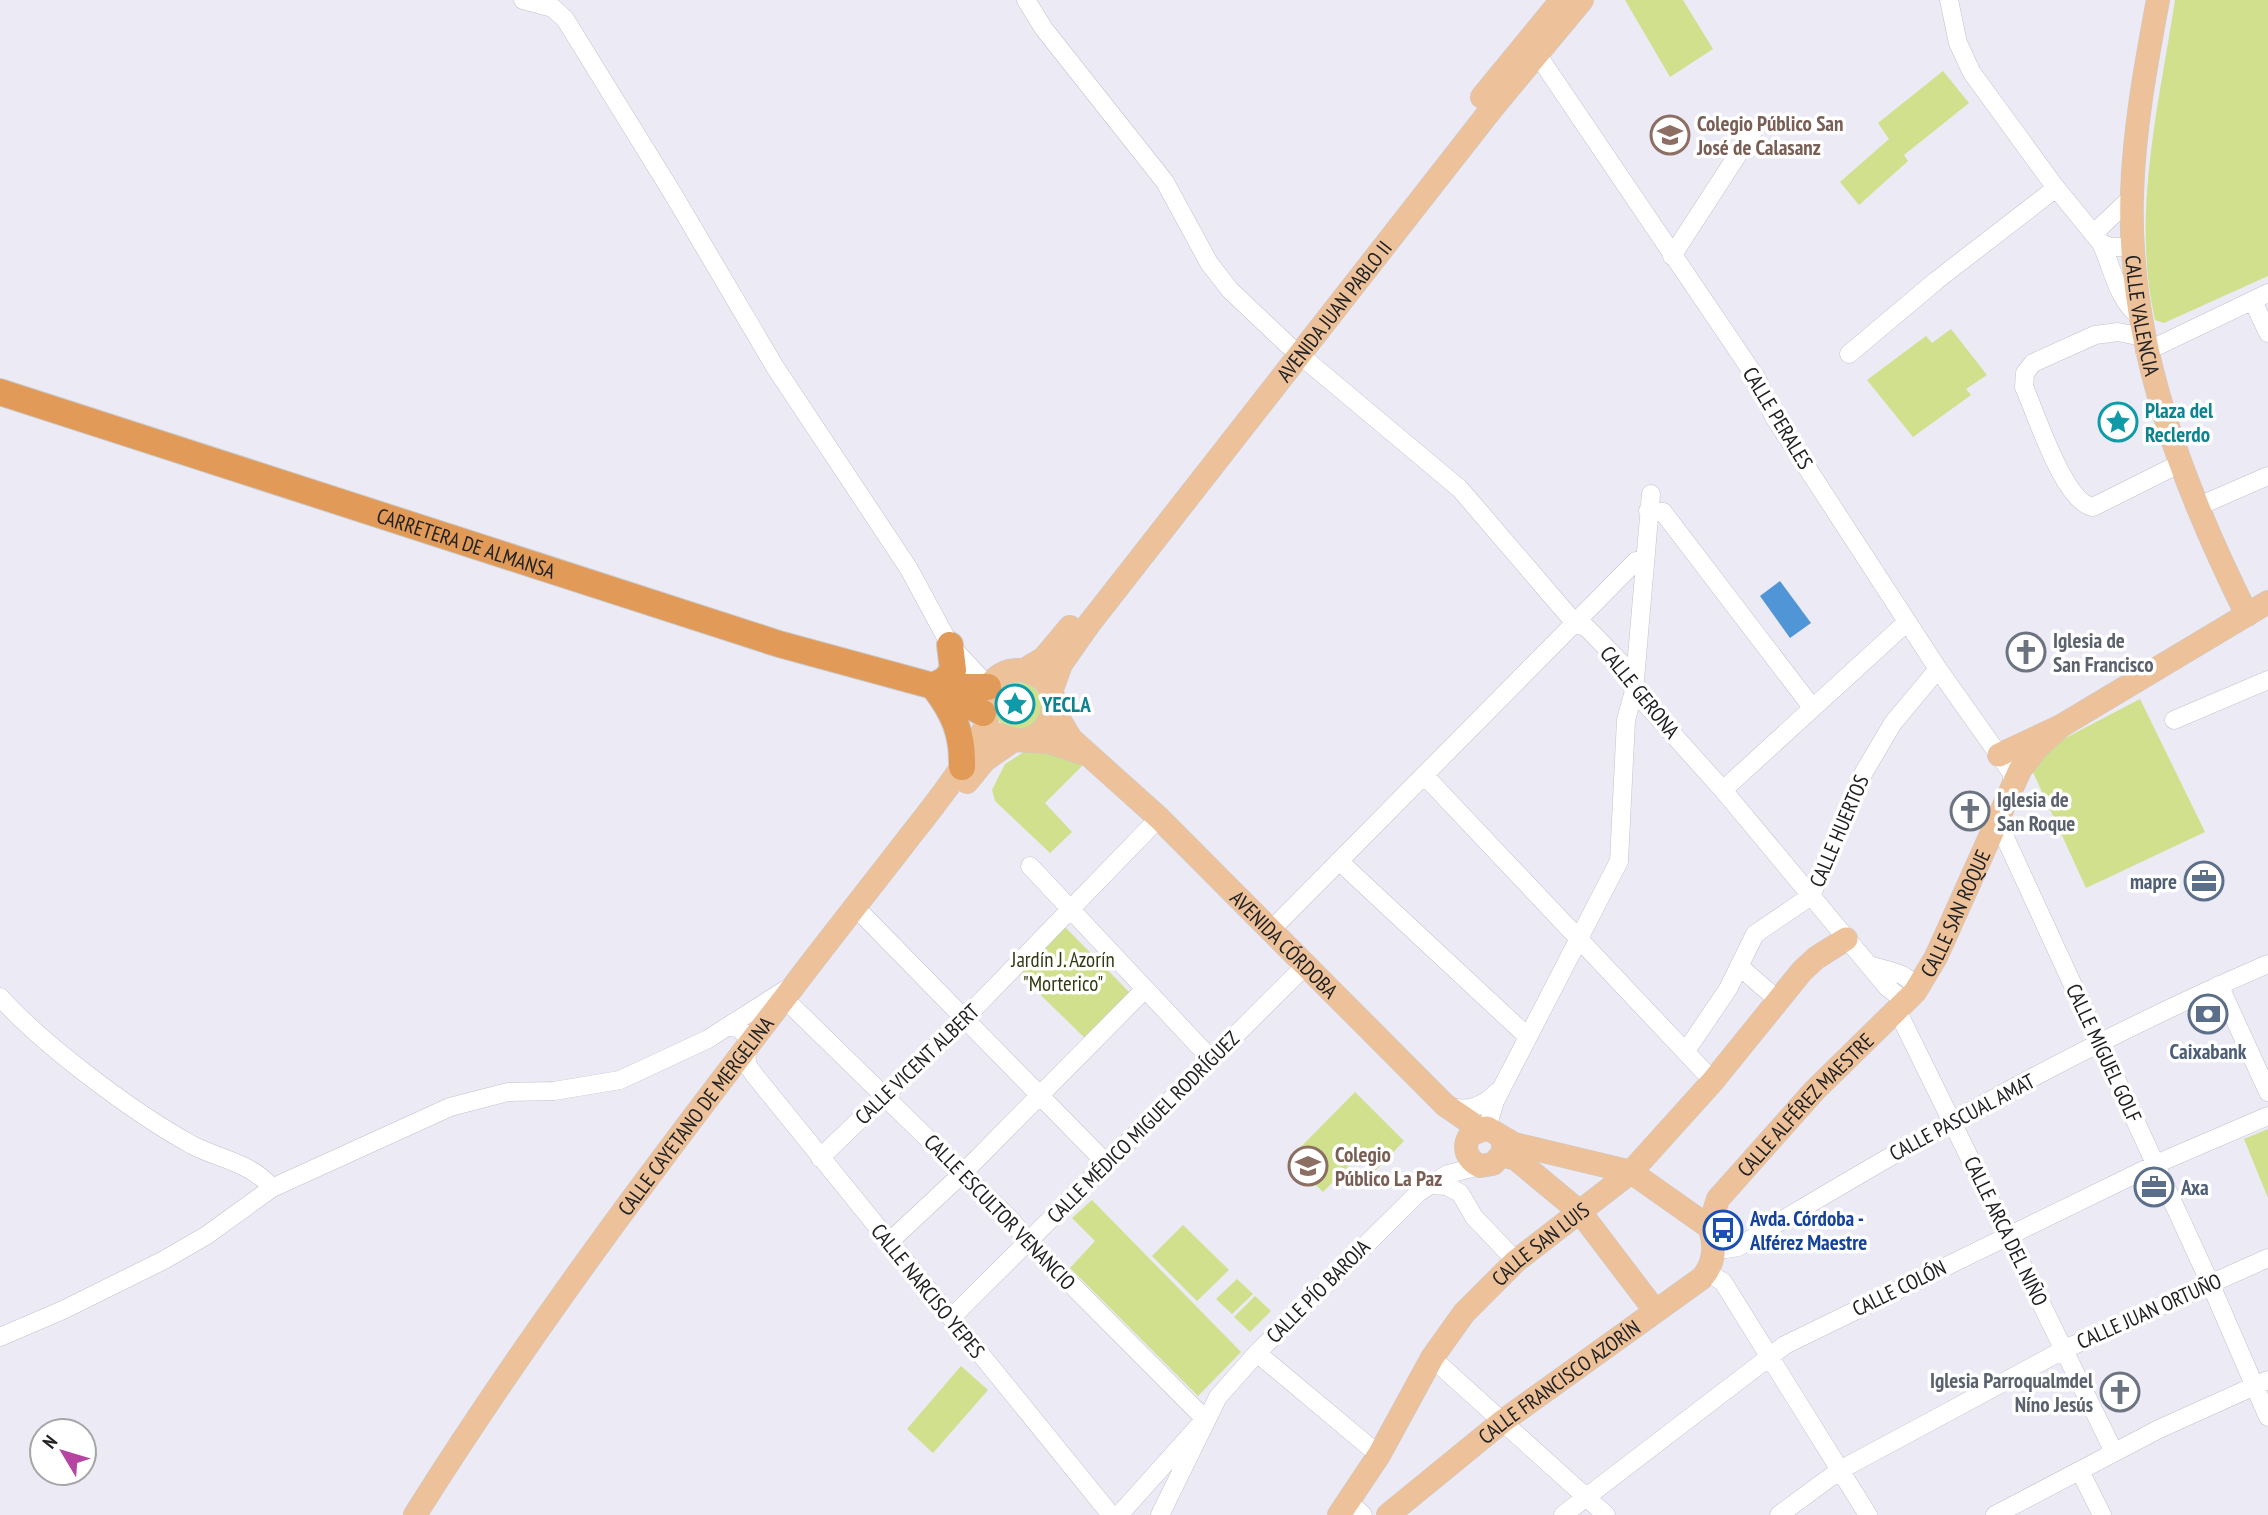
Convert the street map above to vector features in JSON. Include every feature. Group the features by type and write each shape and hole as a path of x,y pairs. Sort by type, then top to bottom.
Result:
{"highway":[{"name":"CARRETERA DE ALMANSA","path":"0,392 779,644 933,686"},
{"path":"933,686 945,680 953,670 950,645"},
{"path":"933,686 992,682"},
{"path":"933,686 985,718"},
{"path":"933,686 958,724 962,742 962,767"}],"main road":[{"name":"AVENIDA JUAN PABLO II","path":"1295,350 1500,74 1562,0"},
{"name":"AVENIDA JUAN PABLO II","path":"1083,620 1295,350 1582,0"},
{"name":"CALLE VALENCIA","path":"2158,0 2139,108 2132,197 2143,335 2181,463 2247,615"},
{"path":"1999,755 2061,726 2268,602"},
{"path":"1083,620 1044,657 1024,670 992,682 985,718 1003,737 1049,742 1088,756"},
{"path":"1019,740 1045,728 1061,664 1083,620"},
{"path":"1024,670 1041,677 1052,701"},
{"name":"AVENIDA CÓRDOBA","path":"1052,701 1063,730 1088,756 1159,818 1449,1109 1483,1148"},
{"name":"CALLE CAYETANO DE MERGELINA","path":"415,1515 480,1416 962,767 985,718"},
{"name":"CALLE SAN ROQUE","path":"1907,1000 1936,957 2026,760 2061,726"},
{"name":"CALLE CAYETANO DE MERGELINA","path":"794,996 864,916 985,760 1019,740"},
{"name":"CALLE SAN LUIS","path":"1350,1511 1432,1359 1464,1313 1517,1261 1631,1172 1713,1082 1808,964 1846,939"},
{"name":"CALLE ALFÉREZ MAESTRE","path":"1712,1233 1718,1199 1805,1101 1907,1000"},
{"name":"CALLE CAYETANO DE MERGELINA","path":"429,1515 474,1445 748,1055"},
{"path":"1483,1148 1631,1172 1712,1233 1715,1277"},
{"path":"1483,1148 1516,1159 1580,1212 1650,1304 1660,1308"},
{"name":"CALLE FRANCISCO AZORÍN","path":"1388,1515 1503,1421 1660,1308 1715,1277"}],"street":[{"path":"523,0 553,8 565,19 775,367 909,569 950,645 992,682"},
{"name":"CALLE GERONA","path":"1026,0 1044,29 1165,182 1209,263 1230,290 1295,350 1460,489 1573,621 1587,628 1625,667 1634,691 1723,790 1887,987 1907,1000"},
{"path":"1949,0 1958,43 1972,73 2056,188 2097,238 2124,300 2143,335"},
{"name":"CALLE PERALES","path":"1537,54 1757,379 1774,417 1938,669 2011,772 2013,784"},
{"path":"1672,256 1755,128"},
{"path":"1849,354 1937,280 2056,188"},
{"path":"2097,238 2132,197"},
{"path":"2097,238 2110,247 2134,247"},
{"path":"2181,463 2093,507 2083,505 2073,494 2061,472 2024,387 2025,373 2033,363 2095,335 2118,332 2143,335 2260,297 2268,333"},
{"path":"2199,506 2268,476"},
{"path":"1466,1199 1483,1148 1488,1117 1619,861 1626,720 1634,691 1649,503 1662,512 1811,706"},
{"path":"1270,931 1573,621 1636,561 1645,560"},
{"path":"1723,790 1811,706 1907,622"},
{"name":"CALLE HUERTOS","path":"1686,1051 1728,989 1760,928 1811,896 1864,772 1893,723 1938,669"},
{"path":"2174,720 2268,680"},
{"path":"1424,775 1713,1082"},
{"name":"CALLE VICENT ALBERT","path":"820,1158 965,1018 1159,818"},
{"name":"CALLE MIGUEL GOLF","path":"1994,828 2002,831 2210,1283 2261,1383 2268,1417"},
{"path":"1339,861 1528,1037"},
{"path":"1030,866 1211,1059"},
{"path":"864,916 1106,1163"},
{"name":"CALLE PASCUAL AMAT","path":"1738,1247 1951,1121 2219,985 2268,964"},
{"name":"CALLE MÉDICO MIGUEL RODRÍGUEZ","path":"951,1318 1305,966"},
{"path":"1739,966 1780,1002"},
{"path":"2219,985 2268,1092"},
{"path":"888,1243 1041,1096 1145,989"},
{"path":"0,1337 63,1310 164,1260 206,1236 272,1188 450,1107 508,1092 554,1091 620,1080 794,996"},
{"name":"CALLE ESCULTOR VENANCIO","path":"794,996 885,1096 1011,1220 1028,1241 1205,1419"},
{"path":"0,997 32,1028 115,1093 192,1145 254,1171 272,1188"},
{"name":"CALLE ARCA DEL NIÑO","path":"1907,1000 1951,1121 2114,1452"},
{"name":"CALLE NARCISO YEPES","path":"730,1027 743,1031 748,1055 820,1158 1111,1515"},
{"path":"1449,1109 1479,1106 1491,1099 1505,1080"},
{"name":"CALLE COLÓN","path":"1563,1515 1584,1496 1771,1354 2006,1235 2156,1164 2268,1116"},
{"name":"CALLE PÍO BAROJA","path":"1160,1515 1217,1397 1256,1353 1396,1212 1483,1148"},
{"path":"1430,1185 1447,1185 1466,1199 1474,1217 1517,1261"},
{"path":"1712,1233 1726,1250 1738,1247"},
{"path":"1738,1247 1715,1277 1771,1354 1868,1515"},
{"name":"CALLE JUAN ORTUÑO","path":"1779,1515 1840,1470 2064,1349 2268,1258"},
{"path":"1256,1353 1379,1455"},
{"path":"1432,1359 1606,1515"},
{"path":"1995,1515 2114,1452 2261,1383"},
{"path":"1119,1515 1205,1419"},
{"path":"2080,1471 2102,1515"}],"green space":[{"path":"1625,0 1683,0 1713,49 1670,77"},
{"path":"2175,0 2268,0 2268,276 2164,323 2155,320 2148,280 2147,200 2155,120"},
{"path":"1943,71 1969,103 1904,155 1908,161 1859,205 1840,182 1889,139 1878,123"},
{"path":"1951,329 1987,375 1966,389 1971,395 1913,437 1867,380 1926,336 1932,343"},
{"path":"1018,682 1035,689 1042,706 1035,723 1018,730 1001,723 994,706 1001,689"},
{"path":"2140,699 2205,832 2086,888 2032,770 2054,744"},
{"path":"1024,752 1055,753 1085,763 1045,803 1072,832 1050,853 995,801 992,790 1005,764"},
{"name":"Jardín J. Azorín \"Morterico\"","path":"1062,924 1133,996 1089,1042 1016,971"},
{"path":"1355,1092 1404,1141 1375,1171 1359,1156 1323,1192 1289,1159"},
{"path":"2268,1129 2268,1198 2244,1139"},
{"path":"1092,1200 1241,1352 1198,1396 1070,1268 1095,1241 1072,1218"},
{"path":"1183,1225 1229,1270 1197,1301 1152,1256"},
{"path":"1237,1279 1253,1294 1232,1314 1216,1299"},
{"path":"1255,1296 1271,1311 1250,1332 1234,1317"},
{"path":"961,1366 988,1390 933,1453 907,1429"}],"water":[{"path":"1780,581 1811,623 1790,638 1760,596"}],"place":[{"name":"Colegio Público San José de Calasanz","path":"1670,135"},
{"name":"Plaza del Reclerdo","path":"2118,422"},
{"name":"Iglesia de San Francisco","path":"2026,652"},
{"name":"YECLA","path":"1015,704"},
{"name":"Iglesia de San Roque","path":"1970,811"},
{"name":"mapre","path":"2204,881"},
{"name":"Caixabank","path":"2208,1014"},
{"name":"Colegio Público La Paz","path":"1308,1166"},
{"name":"Axa","path":"2154,1187"},
{"name":"Avda. Córdoba - Alférez Maestre","path":"1723,1230"},
{"name":"Iglesia Parroqualmdel Níno Jesús","path":"2120,1392"}]}
